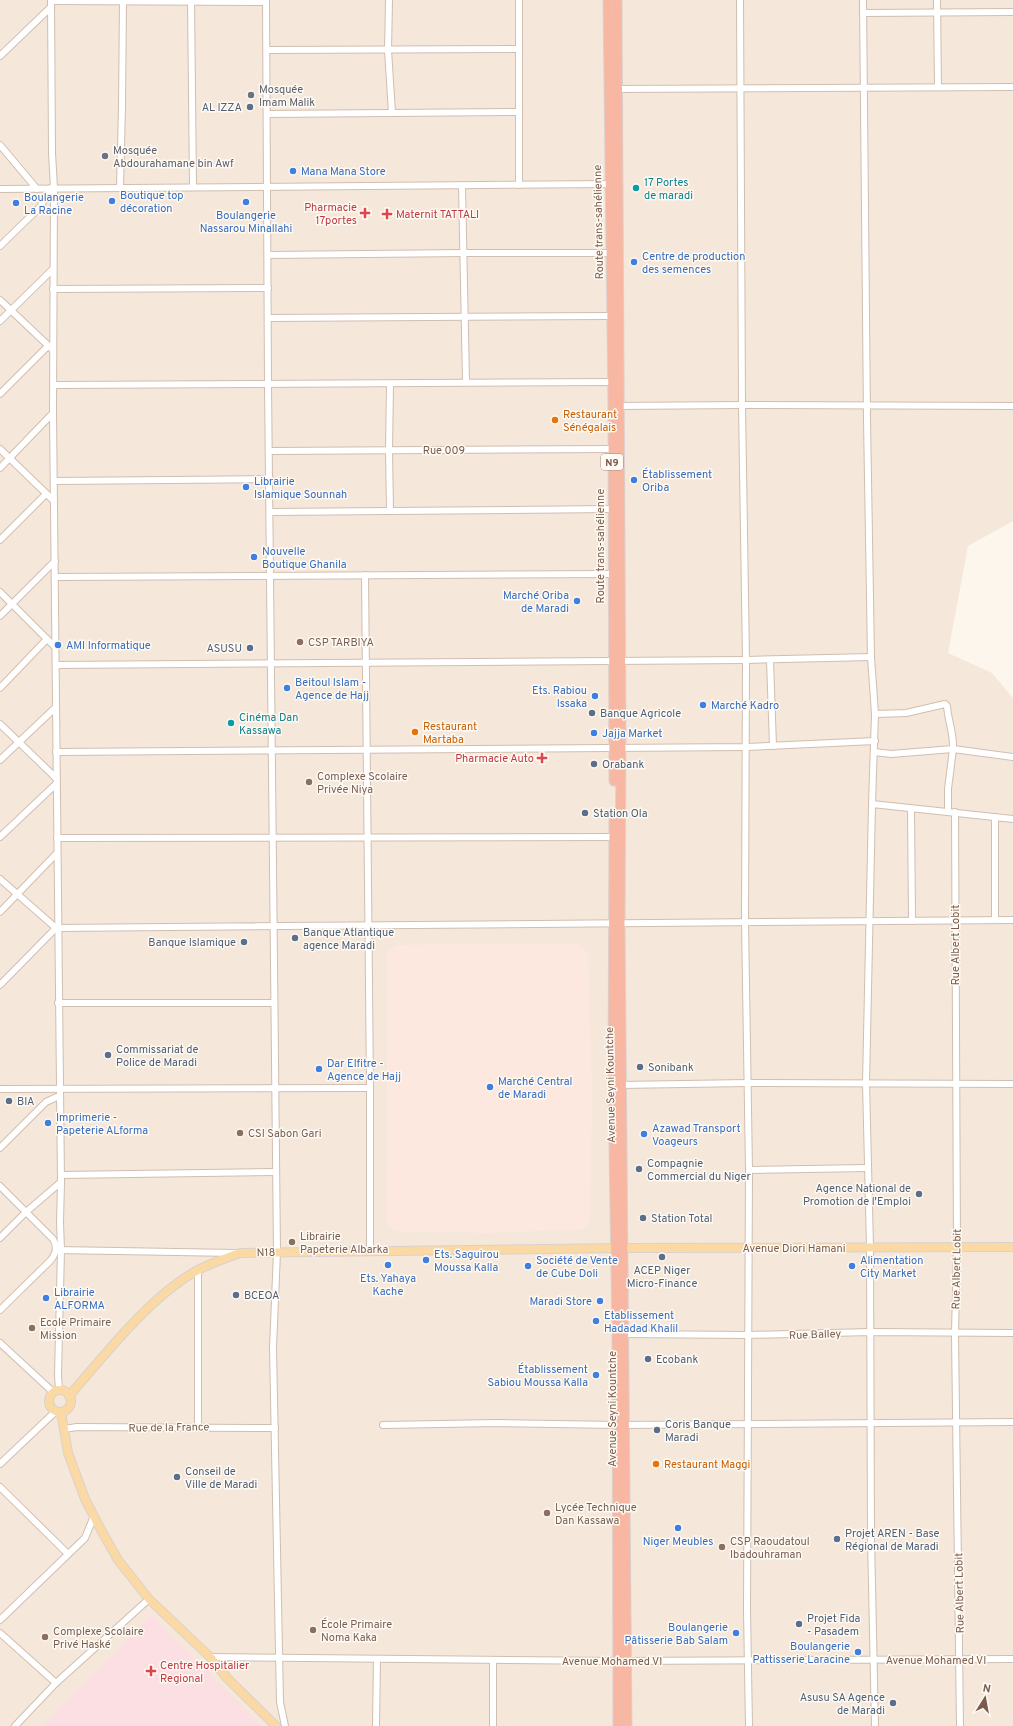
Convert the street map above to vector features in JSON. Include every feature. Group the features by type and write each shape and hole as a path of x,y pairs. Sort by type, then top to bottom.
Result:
{"highway":[{"name":"Route trans-sahélienne","path":"608,0 613,89"},
{"name":"Route trans-sahélienne","path":"616,0 613,89 613,184 616,406 618,922"},
{"name":"Route trans-sahélienne","path":"614,253 611,316 612,382 616,406"},
{"name":"Route trans-sahélienne","path":"616,449 612,509 612,574 617,661"},
{"name":"Avenue Seyni Kountche","path":"618,922 617,1085 621,1334 620,1424 622,1584 622,1661 618,1726"},
{"name":"Avenue Seyni Kountche","path":"622,1661 627,1726"}],"main road":[{"name":"Avenue Diori Hamani","path":"619,1248 1013,1247"},
{"name":"N18","path":"69,1396 123,1334 180,1281 198,1270 240,1253 619,1248"},
{"path":"56,1391 65,1392 69,1396 69,1406 59,1412 53,1410 49,1403 50,1395 56,1391"},
{"path":"59,1412 64,1429 68,1453 85,1499 118,1560 149,1599 210,1657 227,1678 276,1726"}],"street":[{"path":"389,0 388,50 392,113"},
{"path":"519,0 519,185"},
{"path":"740,0 742,405 746,660 745,922 749,1170 749,1726"},
{"path":"863,0 871,657 875,714 866,1083 870,1247 870,1422 875,1726"},
{"path":"937,0 938,87"},
{"path":"120,188 123,1"},
{"path":"0,56 51,3 123,1 266,1 268,384 270,451 272,838 277,1252 273,1348 280,1702 285,1726"},
{"path":"191,1 193,187"},
{"path":"51,3 53,289 50,348 54,384 57,928 61,1175 56,1391"},
{"path":"863,13 1013,12"},
{"path":"267,50 519,49"},
{"path":"613,89 740,87 1013,87"},
{"path":"267,114 518,112"},
{"path":"0,145 37,189"},
{"path":"0,189 613,184"},
{"path":"462,186 465,252 466,382"},
{"path":"0,246 37,210 53,188"},
{"path":"268,255 465,252 614,253"},
{"path":"0,321 53,268"},
{"path":"53,289 268,288"},
{"path":"0,300 50,348"},
{"path":"268,318 611,316"},
{"path":"0,394 50,348"},
{"path":"54,384 390,384 466,382 612,382"},
{"path":"390,384 390,510"},
{"path":"616,406 1013,406"},
{"path":"0,468 53,413"},
{"path":"0,449 54,501"},
{"name":"Rue 009","path":"270,451 616,449"},
{"path":"55,481 270,478"},
{"path":"0,540 46,494"},
{"path":"270,512 612,509"},
{"path":"0,616 55,561"},
{"path":"55,577 612,574"},
{"path":"365,575 370,1088 370,1251"},
{"path":"0,592 56,648"},
{"path":"0,688 47,639"},
{"path":"56,665 272,662 770,660 871,657"},
{"path":"770,660 773,746"},
{"name":"Rue Albert Lobit","path":"875,714 906,713 945,704 947,706 948,718 954,737 948,789 952,812 954,921 957,1248 956,1422 960,1726"},
{"path":"0,760 56,707"},
{"path":"0,724 56,781"},
{"path":"56,752 746,747 875,741"},
{"path":"874,752 891,754 953,749 1013,757"},
{"path":"0,837 56,781"},
{"path":"872,804 1013,818"},
{"path":"911,809 912,920"},
{"path":"995,817 995,920"},
{"path":"57,838 617,837"},
{"path":"0,912 57,853"},
{"path":"0,879 16,895 57,928 368,926 618,922 1013,920"},
{"path":"0,985 57,928"},
{"path":"58,1004 274,1003"},
{"path":"617,1085 748,1083 956,1085 1013,1084"},
{"path":"0,1089 276,1087 370,1088"},
{"path":"0,1148 46,1102 59,1096"},
{"path":"749,1170 867,1168"},
{"path":"61,1175 276,1172"},
{"path":"0,1238 26,1212 61,1182"},
{"path":"0,1186 53,1239 59,1250"},
{"path":"0,1310 59,1250 240,1253"},
{"path":"198,1270 198,1427"},
{"name":"Rue Balley","path":"621,1334 748,1335 870,1332 956,1334 1013,1333"},
{"path":"0,1343 56,1391"},
{"path":"0,1464 59,1412"},
{"path":"383,1425 497,1423 620,1424 1013,1422"},
{"name":"Rue de la France","path":"64,1429 77,1427 275,1428"},
{"path":"0,1487 68,1554"},
{"path":"0,1620 85,1538 94,1516"},
{"path":"15,1726 56,1683 149,1599"},
{"path":"0,1632 56,1683"},
{"name":"Avenue Mohamed VI","path":"210,1657 622,1661 1013,1659"},
{"path":"376,1726 377,1659"},
{"path":"493,1660 493,1726"}],"shaded area":[{"path":"0,0 1013,0 1013,521 968,546 948,653 992,673 1013,698 1013,1726 0,1726"},
{"name":"Marché Central de Maradi","path":"578,944 588,953 592,1092 590,1223 582,1229 489,1233 395,1231 386,1222 387,953 396,945"},
{"name":"Centre Hospitalier Regional","path":"151,1615 262,1726 42,1726"}],"place":[{"name":"Mosquée Imam Malik","path":"251,95"},
{"name":"AL IZZA","path":"250,107"},
{"name":"Mosquée Abdourahamane bin Awf","path":"105,156"},
{"name":"Mana Mana Store","path":"293,171"},
{"name":"17 Portes de maradi","path":"636,188"},
{"name":"Boutique top décoration","path":"112,201"},
{"name":"Boulangerie Nassarou Minallahi","path":"246,202"},
{"name":"Boulangerie La Racine","path":"16,203"},
{"name":"Pharmacie 17portes","path":"365,213"},
{"name":"Maternit TATTALI","path":"387,214"},
{"name":"Centre de production des semences","path":"634,262"},
{"name":"Restaurant Sénégalais","path":"555,420"},
{"name":"Établissement Oriba","path":"634,480"},
{"name":"Librairie Islamique Sounnah","path":"246,487"},
{"name":"Nouvelle Boutique Ghanila","path":"254,557"},
{"name":"Marché Oriba de Maradi","path":"577,601"},
{"name":"CSP TARBIYA","path":"300,642"},
{"name":"AMI Informatique","path":"58,645"},
{"name":"ASUSU","path":"250,648"},
{"name":"Beitoul Islam - Agence de Hajj","path":"287,688"},
{"name":"Ets. Rabiou Issaka","path":"595,696"},
{"name":"Marché Kadro","path":"703,705"},
{"name":"Banque Agricole","path":"592,713"},
{"name":"Cinéma Dan Kassawa","path":"231,723"},
{"name":"Restaurant Martaba","path":"415,732"},
{"name":"Jajja Market","path":"594,733"},
{"name":"Pharmacie Auto","path":"542,758"},
{"name":"Orabank","path":"594,764"},
{"name":"Complexe Scolaire Privée Niya","path":"309,782"},
{"name":"Station Ola","path":"585,813"},
{"name":"Banque Atlantique agence Maradi","path":"295,938"},
{"name":"Banque Islamique","path":"244,942"},
{"name":"Commissariat de Police de Maradi","path":"108,1055"},
{"name":"Sonibank","path":"640,1067"},
{"name":"Dar Elfitre - Agence de Hajj","path":"319,1069"},
{"name":"Marché Central de Maradi","path":"490,1087"},
{"name":"BIA","path":"9,1101"},
{"name":"Imprimerie - Papeterie ALforma","path":"48,1123"},
{"name":"CSI Sabon Gari","path":"240,1133"},
{"name":"Azawad Transport Voageurs","path":"644,1134"},
{"name":"Compagnie Commercial du Niger","path":"639,1169"},
{"name":"Agence National de Promotion de l'Emploi","path":"919,1194"},
{"name":"Station Total","path":"643,1218"},
{"name":"Librairie Papeterie Albarka","path":"292,1242"},
{"name":"ACEP Niger Micro-Finance","path":"662,1257"},
{"name":"Ets. Saguirou Moussa Kalla","path":"426,1260"},
{"name":"Ets. Yahaya Kache","path":"388,1265"},
{"name":"Société de Vente de Cube Doli","path":"528,1266"},
{"name":"Alimentation City Market","path":"852,1266"},
{"name":"BCEOA","path":"236,1295"},
{"name":"Librairie ALFORMA","path":"46,1298"},
{"name":"Maradi Store","path":"600,1301"},
{"name":"Etablissement Hadadad Khalil","path":"596,1321"},
{"name":"Ecole Primaire Mission","path":"32,1328"},
{"name":"Ecobank","path":"648,1359"},
{"name":"Établissement Sabiou Moussa Kalla","path":"596,1375"},
{"name":"Coris Banque Maradi","path":"657,1430"},
{"name":"Restaurant Maggi","path":"656,1464"},
{"name":"Conseil de Ville de Maradi","path":"177,1477"},
{"name":"Lycée Technique Dan Kassawa","path":"547,1513"},
{"name":"Niger Meubles","path":"678,1528"},
{"name":"Projet AREN - Base Régional de Maradi","path":"837,1539"},
{"name":"CSP Raoudatoul Ibadouhraman","path":"722,1547"},
{"name":"Projet Fida - Pasadem","path":"799,1624"},
{"name":"École Primaire Noma Kaka","path":"313,1630"},
{"name":"Boulangerie Pâtisserie Bab Salam","path":"736,1633"},
{"name":"Complexe Scolaire Privé Haské","path":"45,1637"},
{"name":"Boulangerie Pattisserie Laracine","path":"858,1652"},
{"name":"Centre Hospitalier Regional","path":"151,1671"},
{"name":"Asusu SA Agence de Maradi","path":"893,1703"}]}
